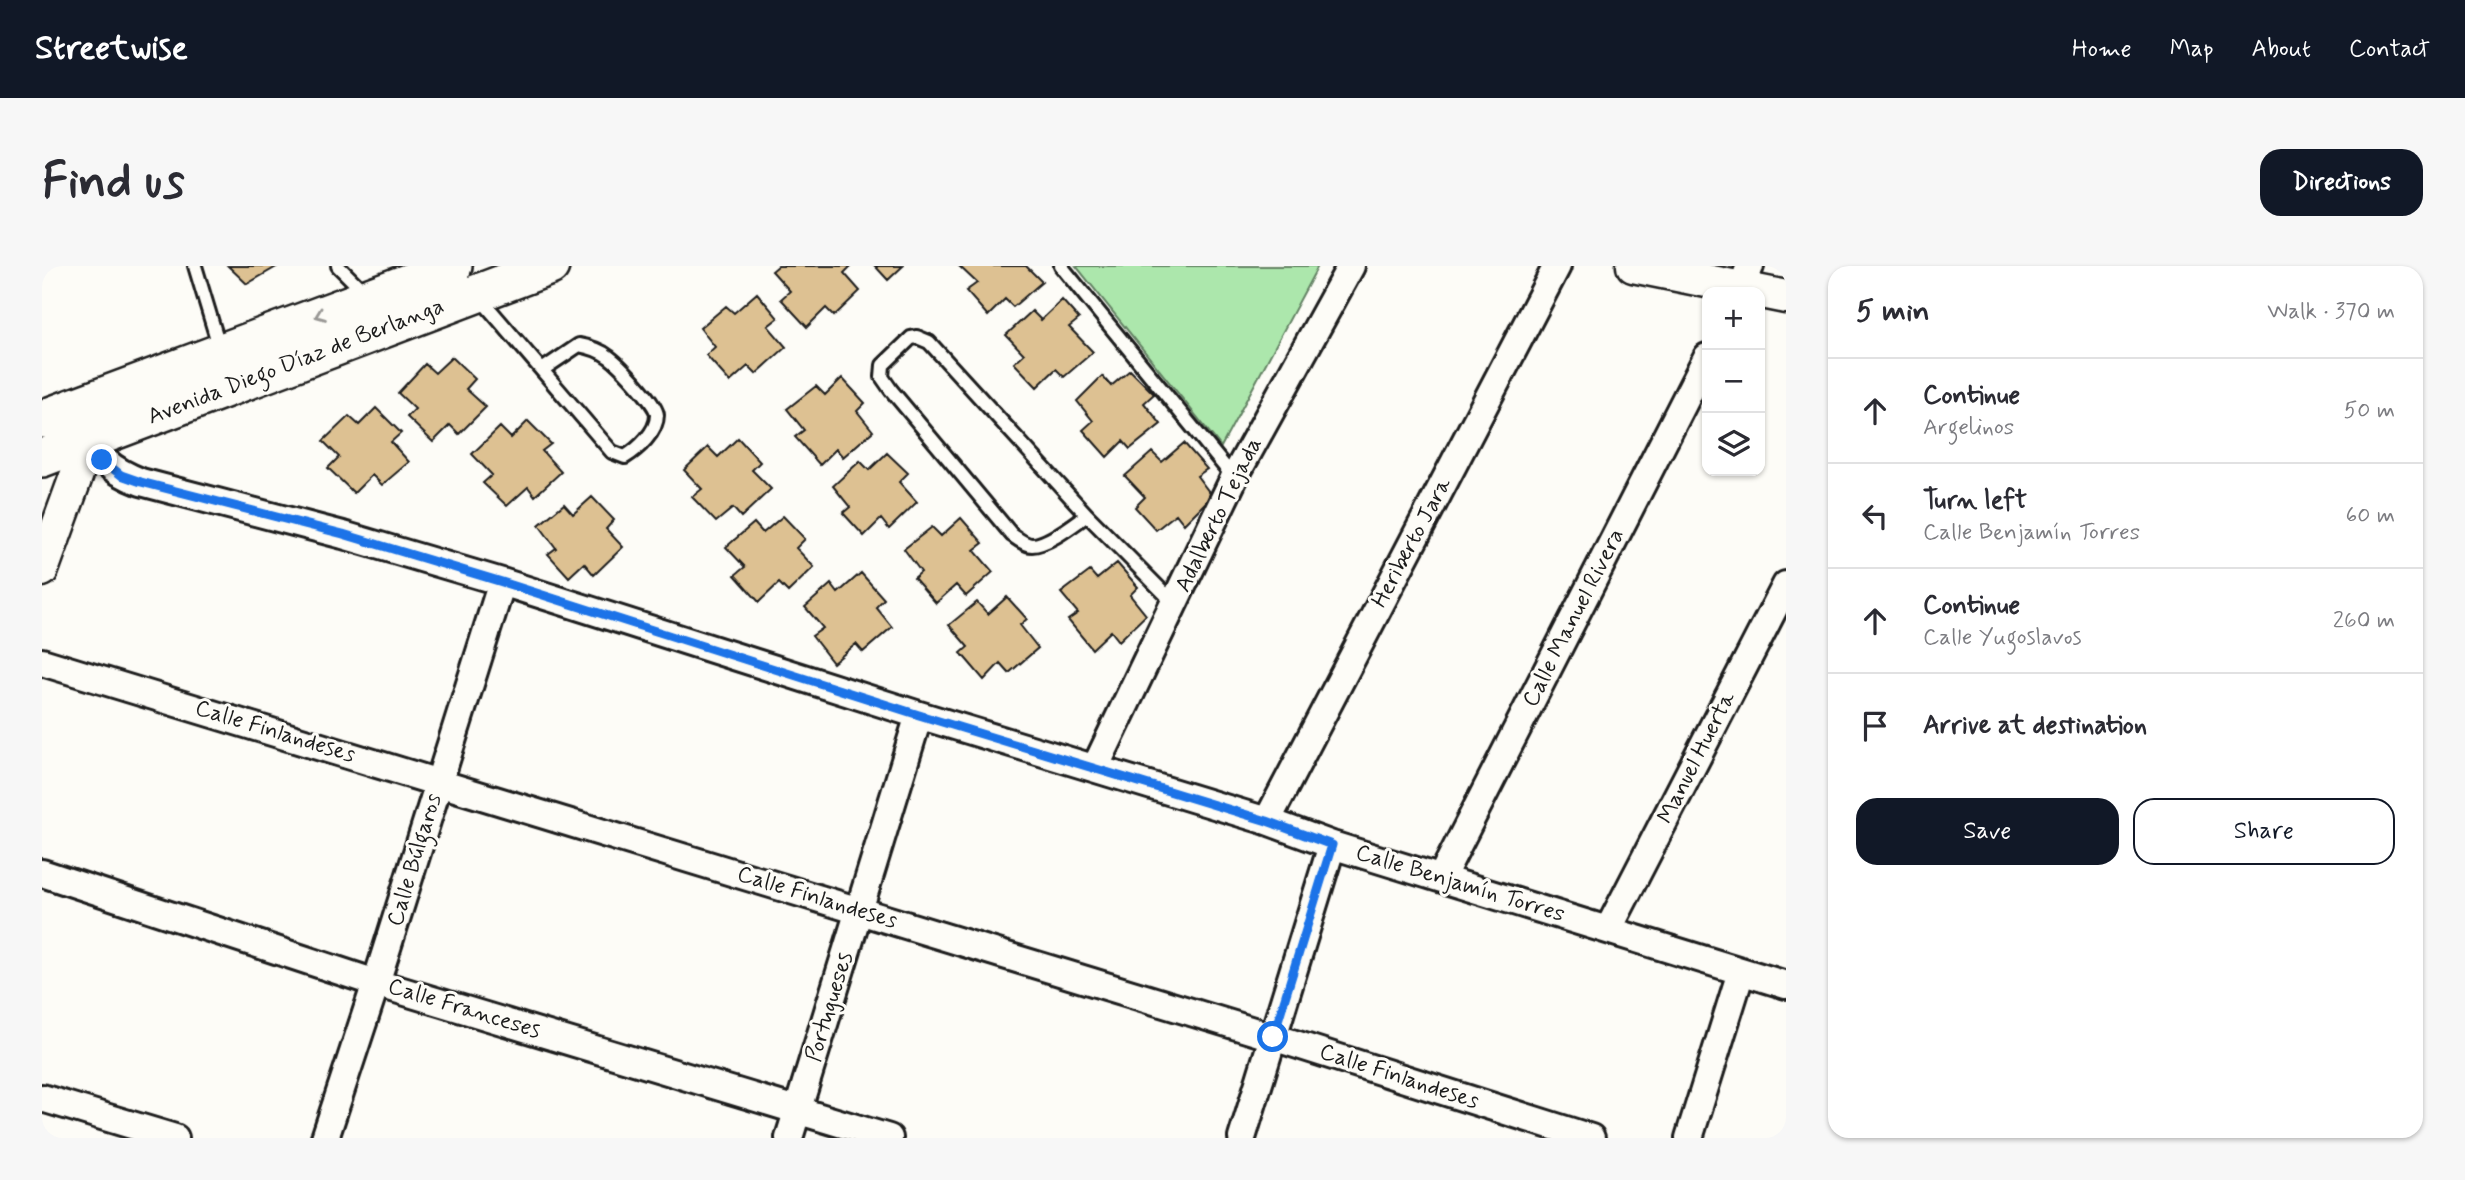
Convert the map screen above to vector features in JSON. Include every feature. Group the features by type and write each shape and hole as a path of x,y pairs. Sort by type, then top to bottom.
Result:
{"main road":[{"name":"Avenida Diego Díaz de Berlanga","path":"58,413 369,297 550,266"},
{"name":"Avenida Diego Díaz de Berlanga","path":"42,458 89,441 464,280"}],"street":[{"name":"Adalberto Tejada","path":"1095,768 1234,478 1351,266"},
{"name":"Heriberto Jara","path":"1267,821 1557,266"},
{"path":"1633,266 1744,282 1786,297"},
{"name":"Calle Manuel Rivera","path":"1441,878 1702,367"},
{"name":"Calle Benjamín Torres","path":"58,413 89,441 111,468 141,482 343,534 502,582 919,715 1267,821 1332,845 1786,985"},
{"path":"42,570 89,441"},
{"name":"Calle Búlgaros","path":"325,1138 502,582"},
{"name":"Manuel Huerta","path":"1608,930 1786,585"},
{"name":"Calle Finlandeses","path":"42,662 1273,1037 1591,1138"},
{"name":"Portugueses","path":"789,1138 919,715"},
{"path":"1242,1138 1332,845"},
{"name":"Calle Franceses","path":"42,873 376,983 889,1138"},
{"path":"1689,1138 1741,972"},
{"path":"42,1098 174,1138"}],"lane":[{"path":"195,266 221,352"},
{"path":"338,266 369,297"},
{"path":"1061,266 1234,478"},
{"path":"464,280 612,452 625,457 634,452 654,427 657,416 654,405 610,358 592,347 579,345 542,370"},
{"path":"1087,516 1046,541 1032,545 1012,535 891,390 882,377 883,365 911,338 917,337 929,342 1087,516 1175,604"}],"green space":[{"path":"1076,266 1318,266 1221,447"}],"building":[{"path":"228,266 278,266 247,284"},
{"path":"778,266 851,266 844,273 860,291 834,316 826,308 807,327 781,299 790,291 772,271"},
{"path":"875,266 903,266 888,280"},
{"path":"959,266 1026,266 1042,282 1013,307 1005,299 988,316 966,291 977,283"},
{"path":"757,293 778,318 768,326 786,347 756,374 748,366 730,382 706,355 715,347 700,328 726,306 734,313"},
{"path":"1062,300 1079,319 1069,327 1093,352 1064,377 1056,369 1037,387 1014,363 1024,354 1006,335 1032,311 1041,320"},
{"path":"452,357 475,379 466,389 486,407 459,434 450,425 433,442 407,417 415,409 398,393 425,364 435,373"},
{"path":"1130,370 1154,394 1144,403 1161,424 1130,449 1123,441 1107,457 1083,430 1093,421 1077,401 1102,376 1111,386"},
{"path":"842,378 865,403 857,411 873,431 843,457 836,449 820,465 795,437 804,430 787,409 816,386 825,395"},
{"path":"376,408 401,433 391,442 409,462 382,485 372,475 354,493 328,468 339,457 323,441 349,416 359,425"},
{"path":"528,421 551,444 542,451 561,472 535,496 528,487 507,506 483,483 492,475 472,454 500,427 511,438"},
{"path":"738,438 760,462 752,470 771,489 741,517 733,508 716,522 692,497 702,489 684,470 708,447 718,457"},
{"path":"1184,443 1207,469 1197,476 1212,496 1184,524 1176,514 1156,530 1135,507 1145,497 1125,476 1152,452 1162,462"},
{"path":"887,453 908,473 899,482 917,502 889,529 881,519 864,536 843,513 850,507 833,486 860,461 869,470"},
{"path":"592,497 614,520 606,529 623,547 594,575 584,563 569,577 548,554 556,548 539,525 564,504 573,514"},
{"path":"783,516 805,539 796,548 814,567 788,592 779,583 759,602 735,575 745,567 726,547 754,523 763,533"},
{"path":"961,518 983,543 974,550 993,572 966,596 956,585 936,603 914,578 921,572 904,549 932,527 941,536"},
{"path":"1117,563 1138,587 1130,595 1146,615 1119,641 1111,631 1092,649 1068,620 1078,613 1061,593 1090,571 1097,579"},
{"path":"861,573 884,599 876,607 892,627 863,652 856,644 833,663 812,636 823,628 805,607 831,584 838,593"},
{"path":"1007,597 1027,619 1020,625 1038,648 1009,673 1000,663 984,680 961,653 968,647 949,625 977,602 988,614"}],"route":[{"path":"102,460 121,475 141,482 343,534 502,582 919,715 1267,821 1332,845 1273,1037"}]}
